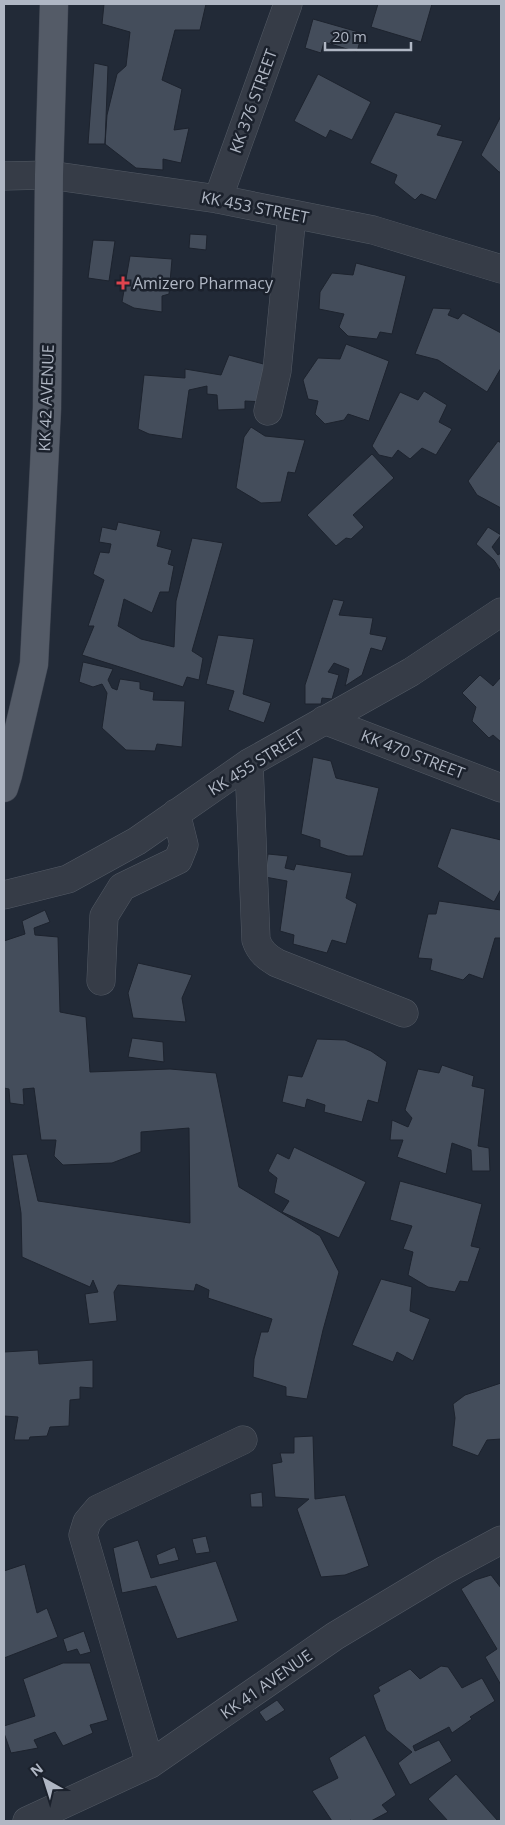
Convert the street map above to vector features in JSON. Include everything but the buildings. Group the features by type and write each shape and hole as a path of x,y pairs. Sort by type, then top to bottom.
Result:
{"main road":[{"name":"KK 42 AVENUE","path":"4,788 34,664 47,408 49,174 54,4"}],"street":[{"name":"KK 376 STREET","path":"218,198 288,4"},
{"name":"KK 453 STREET","path":"4,176 49,174 218,198 373,230 501,269"},
{"path":"268,411 277,371 292,214"},
{"name":"KK 455 STREET","path":"4,895 68,879 137,841 248,763 411,672 501,612"},
{"name":"KK 470 STREET","path":"324,720 501,788"},
{"path":"248,763 256,940 259,948 266,956 278,963 404,1013"},
{"path":"101,981 104,916 122,887 178,860 184,845 176,813"},
{"path":"150,1764 83,1535 87,1522 98,1509 243,1440"},
{"name":"KK 41 AVENUE","path":"27,1821 150,1764 335,1636 445,1570 501,1540"}],"place":[{"name":"Amizero Pharmacy","path":"123,283"}]}
